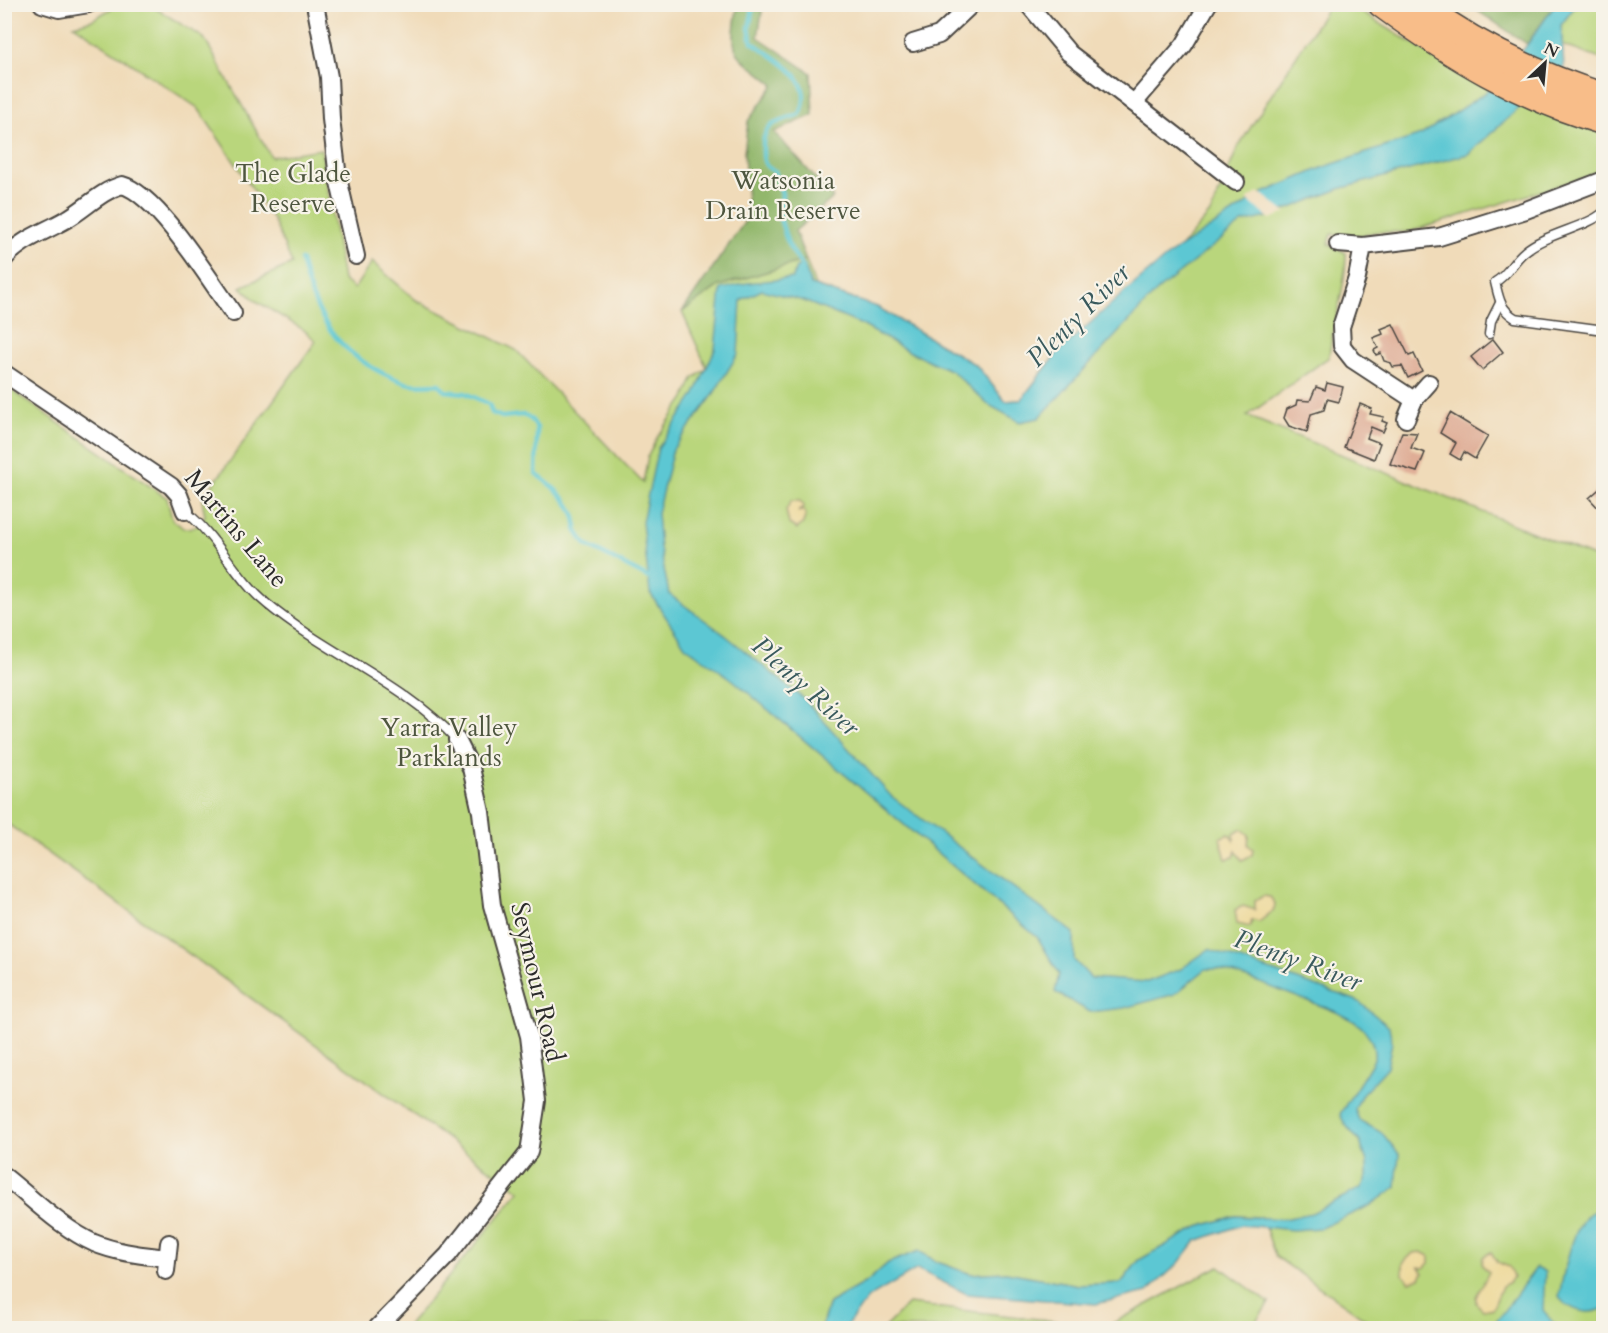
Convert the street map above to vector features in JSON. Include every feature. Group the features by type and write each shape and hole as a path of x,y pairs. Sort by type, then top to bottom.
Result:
{"main road":[{"path":"1382,4 1463,48"},
{"path":"1418,4 1463,48 1508,86 1571,99 1604,97"},
{"path":"1571,99 1604,121"}],"street":[{"path":"42,4 59,9 89,4"},
{"path":"315,4 329,77 336,160 356,256"},
{"path":"913,43 939,35 972,4"},
{"path":"1028,4 1069,53 1236,182"},
{"path":"1134,103 1184,45 1208,4"},
{"path":"1338,244 1363,246 1439,237 1526,210 1603,182"},
{"path":"4,259 23,242 65,220 106,191 122,185 142,196 162,218 233,313"},
{"path":"1363,246 1357,278 1341,327 1342,346 1353,360 1414,400"},
{"name":"Martins Lane","path":"4,373 171,486 179,495 185,511"},
{"path":"1406,419 1414,400 1429,383"},
{"name":"Seymour Road","path":"377,1329 448,1255 529,1152 537,1101 529,1036 492,905 480,812 471,768 457,740"},
{"path":"4,1176 64,1224 94,1243 127,1253 167,1257"}],"lane":[{"path":"1604,212 1541,240 1525,251 1503,278 1495,282 1500,303 1505,312 1527,321 1604,330"},
{"path":"1489,334 1491,321 1500,303"},
{"name":"Martins Lane","path":"185,511 200,523 265,603 381,678 442,725 457,740"}],"green space":[{"name":"Yarra Valley Parklands","path":"117,5 150,5 204,38 271,157 321,149 343,280 354,289 372,262 416,300 516,350 643,483 648,456 657,438 685,398 693,379 707,368 682,312 719,286 806,260 815,286 877,307 976,365 1005,401 1021,400 1058,352 1180,248 1211,212 1238,147 1329,5 1350,5 1451,67 1603,131 1603,168 1583,178 1409,232 1375,232 1351,238 1332,234 1329,244 1346,253 1344,279 1329,357 1247,416 1603,561 1603,1328 1378,1328 1275,1256 1262,1217 1235,1216 1198,1227 1139,1260 1121,1283 1079,1285 1006,1272 971,1274 937,1262 919,1252 888,1263 868,1281 829,1303 821,1328 406,1328 520,1191 5,822 5,386 167,498 172,519 183,528 191,528 197,526 205,515 202,500 316,341 304,330 256,301 241,287 292,264 273,219 198,108 74,25 92,20"},
{"name":"Watsonia Drain Reserve","path":"738,5 763,5 758,37 811,73 813,115 774,132 833,198 795,231 806,260 719,286 682,312 748,217 744,153 748,121 774,85 743,60 738,53 734,36"},
{"path":"1469,5 1555,5 1527,44"},
{"path":"1576,5 1603,5 1603,60 1562,45 1561,25"},
{"path":"1219,1266 1269,1303 1251,1328 884,1328 908,1304 1106,1327"}],"sand":[{"path":"791,501 800,501 804,506 798,512 803,510 806,514 803,523 797,529 789,524 786,510"},
{"path":"1242,829 1249,835 1248,845 1253,849 1252,855 1242,860 1236,851 1234,857 1226,859 1220,838 1229,834 1234,841 1234,834"},
{"path":"1263,896 1270,897 1275,903 1274,910 1259,922 1252,920 1250,927 1237,924 1235,910 1243,906 1255,910 1255,901"},
{"path":"1421,1252 1429,1256 1429,1263 1424,1268 1419,1267 1423,1273 1420,1278 1410,1282 1403,1275 1403,1263 1413,1253"},
{"path":"1491,1252 1497,1262 1509,1267 1513,1276 1510,1282 1502,1286 1493,1308 1483,1310 1476,1303 1476,1297 1489,1272 1482,1265 1483,1257"}],"water":[{"path":"1555,5 1576,5 1561,25 1564,68 1468,154 1339,189 1268,217 1242,223 1157,291 1039,418 1020,422 987,404 952,371 912,353 862,325 804,301 762,290 741,300 738,354 711,398 673,449 657,513 660,548 669,594 725,635 805,700 891,796 1074,933 1074,960 1091,978 1147,982 1181,969 1209,949 1358,1001 1389,1027 1392,1042 1387,1068 1361,1096 1355,1109 1359,1120 1382,1133 1399,1154 1396,1187 1371,1205 1321,1228 1293,1230 1242,1225 1196,1241 1178,1264 1147,1292 1096,1304 967,1294 917,1269 868,1298 845,1328 821,1328 829,1303 868,1281 888,1263 919,1251 937,1262 971,1274 1006,1272 1079,1285 1121,1283 1139,1260 1198,1227 1235,1216 1284,1219 1312,1213 1361,1188 1367,1176 1367,1162 1360,1142 1344,1123 1340,1114 1374,1059 1373,1045 1359,1025 1347,1017 1218,969 1206,969 1175,994 1124,1008 1090,1012 1055,992 1059,974 1038,938 733,680 685,646 650,593 642,522 658,448 694,396 715,349 721,289 747,283 793,278 796,267 804,264 811,285 877,307 976,365 1005,401 1021,400 1058,352 1170,254 1263,193 1324,167 1421,135 1485,93 1524,49"},
{"path":"1595,1211 1603,1214 1604,1308 1587,1312 1570,1307 1560,1299 1559,1295 1575,1235 1587,1215"},
{"path":"1536,1268 1545,1272 1543,1310 1558,1328 1491,1328"}],"pier":[{"path":"1259,192 1286,213 1270,219 1247,200"}],"building":[{"path":"1393,324 1409,356 1414,354 1422,371 1408,378 1402,366 1393,367 1391,363 1384,361 1381,353 1376,355 1374,350 1378,348 1373,338 1383,334 1381,329"},
{"path":"1493,339 1503,352 1482,370 1471,357"},
{"path":"1327,383 1343,387 1339,402 1327,399 1324,410 1311,414 1307,432 1289,426 1284,418 1287,409 1296,405 1297,400 1310,401 1316,387 1325,390"},
{"path":"1360,404 1372,409 1370,414 1384,417 1382,421 1387,423 1383,432 1371,427 1367,438 1380,443 1374,459 1344,447"},
{"path":"1450,413 1488,436 1475,459 1464,452 1460,460 1450,454 1456,443 1440,433"},
{"path":"1402,432 1417,433 1411,448 1425,453 1417,472 1390,464"},
{"path":"1604,485 1604,514 1589,498"}],"waterway":[{"path":"754,4 749,28 752,42 792,71 803,90 804,101 800,114 772,125 763,143 764,160 766,165 775,171 782,194 780,218 788,244 803,268"},
{"path":"301,260 307,283 324,321 349,351 366,364 406,383 439,384 445,391 465,393 489,404 492,413 502,417 523,415 531,419 537,428 536,474 564,498 574,513 576,530 586,545 653,580"}],"park label":[{"name":"The Glade Reserve","path":"293,188"}],"water label":[{"name":"Plenty River","path":"1078,315"},
{"name":"Plenty River","path":"806,686"},
{"name":"Plenty River","path":"1298,960"}]}
